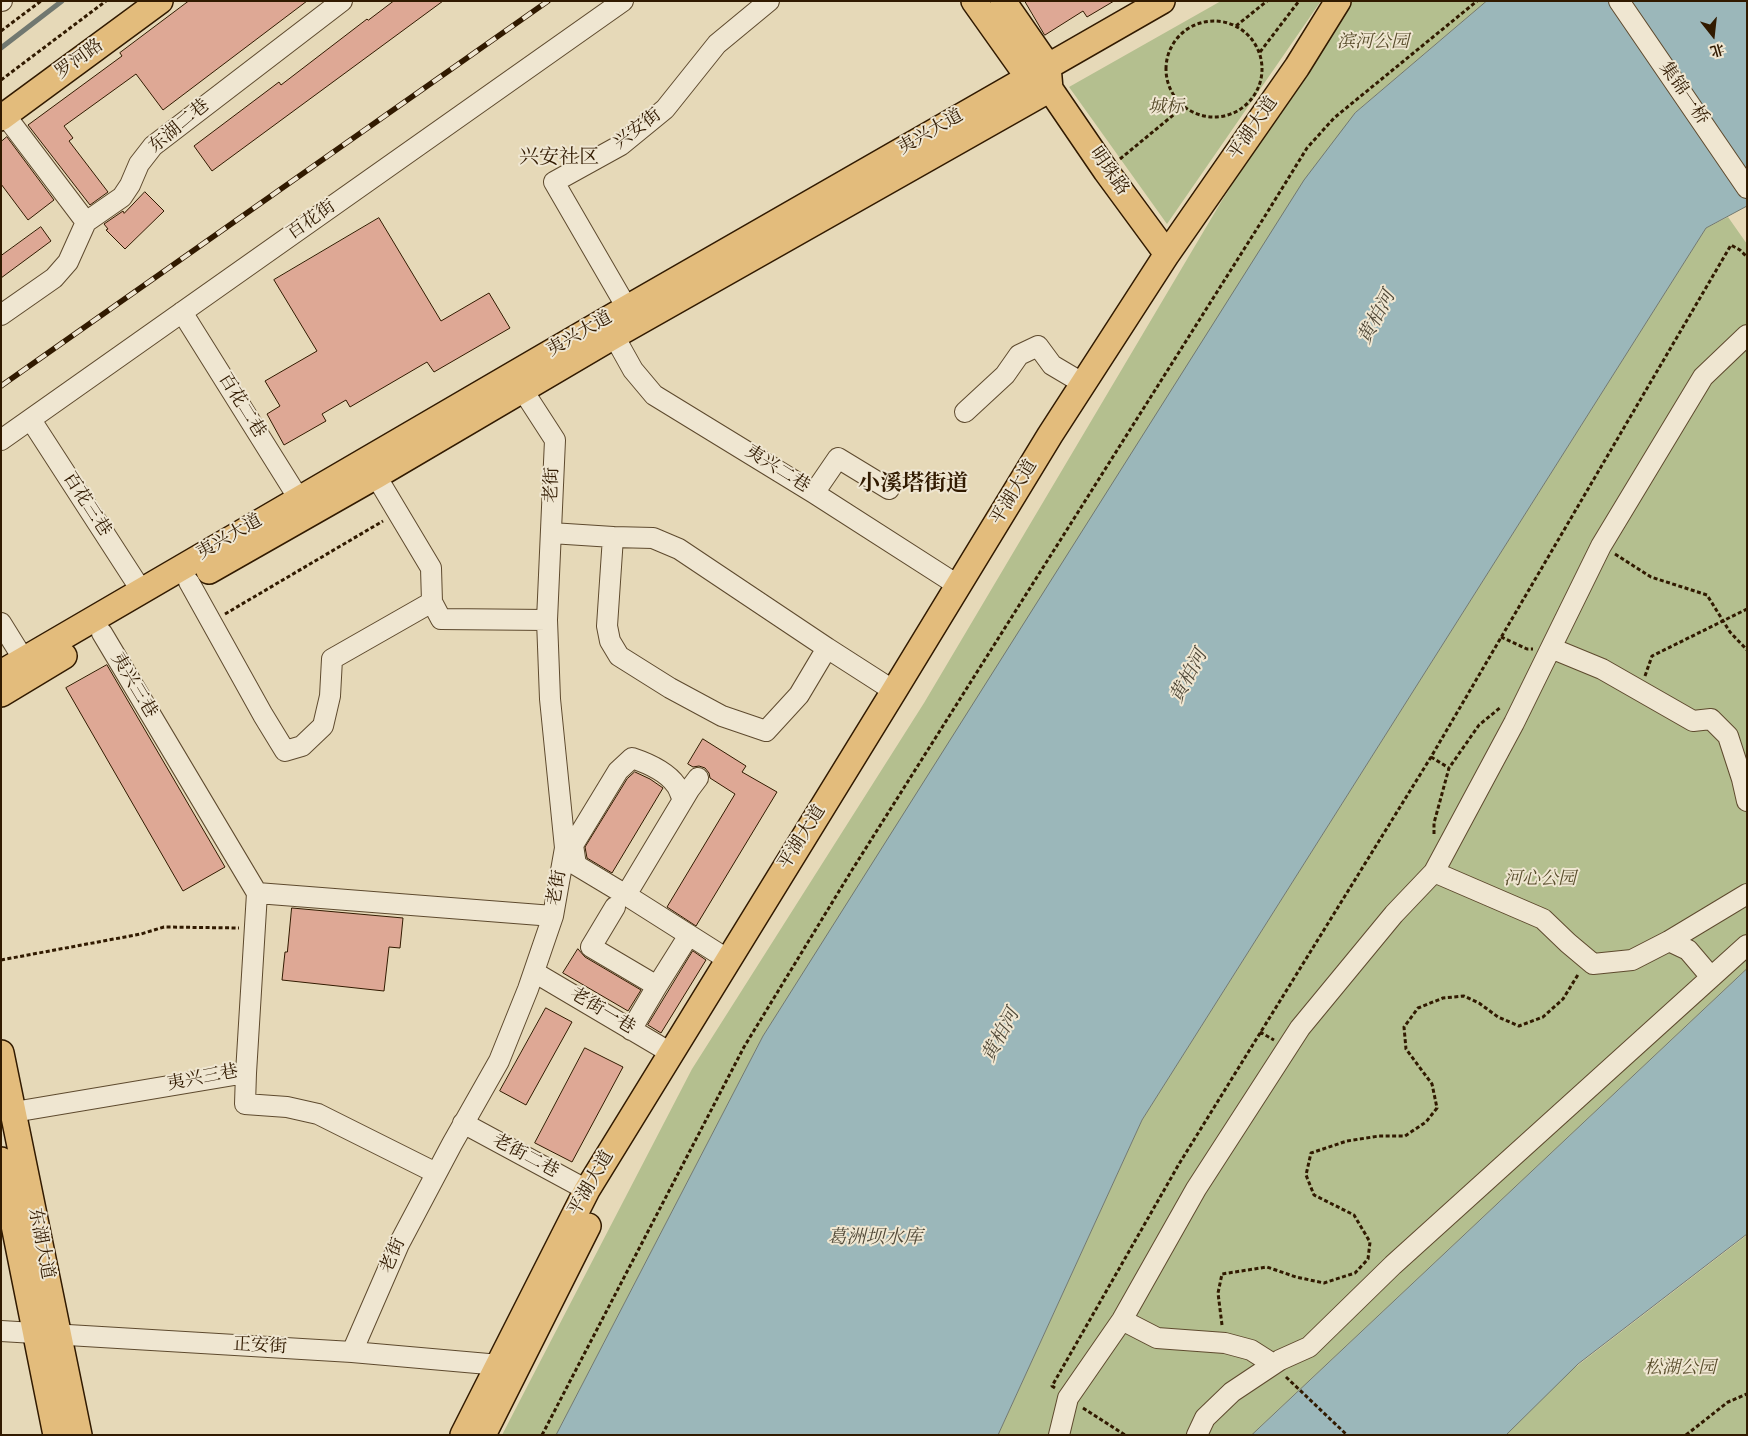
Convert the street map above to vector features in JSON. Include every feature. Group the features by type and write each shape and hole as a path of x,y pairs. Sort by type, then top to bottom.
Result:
{"main road":[{"name":"罗河路","path":"2,111 135,1"},
{"name":"罗河路","path":"2,111 160,1"},
{"name":"明珠路","path":"974,1 1042,77"},
{"name":"明珠路","path":"1003,1 1042,77 1106,171 1167,254"},
{"name":"夷兴大道","path":"1,694 189,582 376,476 614,336 1042,77 1162,1"},
{"name":"平湖大道","path":"483,1435 509,1366 587,1190 1050,435 1167,254 1297,67 1338,1"},
{"name":"夷兴大道","path":"1,673 627,308 1042,77"},
{"name":"平湖大道","path":"463,1435 509,1366 600,1202 721,998 1155,289 1167,254"},
{"name":"东湖大道","path":"1,1053 14,1112 47,1334 56,1435"},
{"name":"东湖大道","path":"3,1174 47,1334 79,1435"}],"street":[{"name":"东湖二巷","path":"86,222 122,197 130,185 139,164 153,146 342,1"},
{"name":"百花街","path":"1,440 623,1"},
{"name":"兴安街","path":"627,308 554,182 621,144 666,109 717,44 769,1"},
{"name":"集锦一桥","path":"1618,1 1747,188"},
{"path":"1,314 54,278 68,262 86,222 2,111"},
{"name":"百花二巷","path":"182,312 299,499"},
{"path":"1059,1435 1068,1398 1122,1320 1196,1189 1300,1028 1394,914 1434,872 1514,723 1601,546 1703,377 1747,335"},
{"name":"夷兴二巷","path":"614,336 633,370 654,395 814,493 959,586"},
{"path":"965,412 1005,375 1019,355 1038,346 1052,365 1084,384"},
{"name":"老街","path":"352,1352 399,1244 436,1173 499,1061 534,972 553,916 565,848 550,699 547,620 554,440 522,390"},
{"name":"百花三巷","path":"31,420 141,590"},
{"path":"814,493 838,458 889,489"},
{"path":"376,476 399,511 431,568 432,602 441,619 547,620"},
{"path":"551,533 654,538 679,549 894,691"},
{"path":"613,537 606,626 610,641 619,656 670,688 722,716 766,731 799,695 827,648"},
{"path":"189,582 210,623 285,751 302,746 322,726 330,696 332,659 432,602"},
{"path":"1,623 24,660"},
{"name":"夷兴三巷","path":"14,1112 246,1073 257,893 102,633"},
{"path":"1551,648 1602,669 1693,721 1711,720 1728,736 1747,801"},
{"path":"683,800 676,786 668,777 646,762 632,758 618,771 573,845 576,865 621,901 689,935 727,959"},
{"path":"657,986 591,947 698,778"},
{"path":"1434,872 1543,919 1593,964 1632,960 1669,941 1747,894"},
{"path":"257,893 553,916"},
{"path":"631,1030 689,935"},
{"path":"1669,941 1688,950 1711,978"},
{"path":"1197,1435 1205,1418 1232,1392 1273,1364 1309,1347 1393,1265 1747,945"},
{"name":"老街一巷","path":"534,972 671,1053"},
{"path":"246,1073 245,1104 287,1107 318,1114 436,1173"},
{"name":"老街二巷","path":"464,1123 587,1190"},
{"path":"1122,1320 1158,1338 1225,1343 1251,1350 1273,1364"},
{"name":"正安街","path":"1,1331 352,1352 509,1366"}],"path":[{"path":"1,31 41,1"},
{"path":"1,80 106,1"},
{"path":"1236,26 1267,1"},
{"path":"1260,52 1299,1"},
{"path":"542,1435 744,1047 852,870 1307,148 1334,118 1477,1"},
{"path":"1205,22 1221,22 1236,26 1254,41 1260,52 1263,68 1261,83 1254,98 1242,109 1228,116 1212,118 1196,115 1183,107 1173,95 1167,80 1166,65 1170,50 1178,37 1190,27 1205,22"},
{"path":"1106,171 1183,107"},
{"path":"1125,1435 1118,1433 1052,1386 1179,1164 1431,756 1731,245 1740,250 1747,258"},
{"path":"210,623 399,511"},
{"path":"1601,546 1651,577 1707,596 1730,632 1747,650"},
{"path":"1640,690 1652,656 1747,609"},
{"path":"1501,636 1527,649 1551,648"},
{"path":"1434,872 1434,823 1449,768 1479,725 1507,703"},
{"path":"1431,756 1449,768"},
{"path":"1,960 141,934 164,927 255,929"},
{"path":"1225,1343 1218,1293 1222,1274 1268,1267 1296,1278 1324,1283 1354,1273 1368,1259 1370,1242 1354,1215 1314,1195 1306,1175 1311,1153 1347,1141 1379,1136 1405,1136 1426,1122 1437,1108 1432,1084 1406,1049 1404,1027 1418,1008 1442,998 1464,996 1498,1017 1519,1026 1543,1017 1563,999 1587,959"},
{"path":"1273,1364 1347,1435"},
{"path":"1686,1435 1728,1402 1747,1394"}],"green space":[{"name":"城标","path":"1221,1 1321,1 1167,224 1069,87"},
{"name":"滨河公园","path":"1350,1 1487,1 1355,113 763,1036 556,1435 502,1435 692,1069 924,703 1221,202"},
{"name":"河心公园","path":"1728,217 1747,244 1747,969 1252,1435 998,1435 1142,1120 1706,228"},
{"name":"松湖公园","path":"1747,1235 1747,1435 1506,1435 1569,1372"}],"water":[{"name":"葛洲坝水库","path":"1487,1 1747,1 1747,206 1706,228 1142,1120 998,1435 556,1435 763,1036 1304,180 1355,113"},
{"path":"1747,969 1747,1234 1578,1364 1506,1435 1252,1435"}],"building":[{"path":"189,1 307,1 163,110 136,74 64,126 73,138 69,141 108,192 90,205 28,125 122,56 120,53"},
{"path":"394,1 443,1 212,171 194,146 279,82 281,85 367,19"},
{"path":"1025,1 1114,1 1087,17 1083,11 1045,35"},
{"path":"7,137 54,200 28,220 1,184 1,142"},
{"path":"145,192 164,211 125,249 106,230 108,229 104,224 123,211 124,213"},
{"path":"379,218 441,321 489,293 510,328 434,372 427,362 350,407 346,400 322,414 326,421 284,445 267,414 280,406 265,381 317,351 274,280"},
{"path":"41,227 51,241 1,278 1,256"},
{"path":"107,665 225,867 183,891 66,688"},
{"path":"703,739 746,766 742,772 777,792 696,926 667,907 735,794 710,778 705,768 693,767 688,764"},
{"path":"635,772 663,788 612,873 587,858 585,847 627,779"},
{"path":"292,908 403,918 400,948 389,947 384,991 282,980"},
{"path":"578,949 585,957 641,990 628,1011 563,973"},
{"path":"693,951 706,960 661,1033 648,1025"},
{"path":"546,1008 572,1022 526,1105 500,1091"},
{"path":"585,1048 623,1067 572,1162 535,1143"}],"waterway":[{"path":"1,48 62,1"}],"railway":[{"path":"1,386 548,1"}],"district":[{"name":"兴安社区","path":"559,159"},
{"name":"小溪塔街道","path":"913,485"}],"water label":[{"name":"黄柏河","path":"1378,318"},
{"name":"黄柏河","path":"1190,677"},
{"name":"黄柏河","path":"1002,1036"}]}
